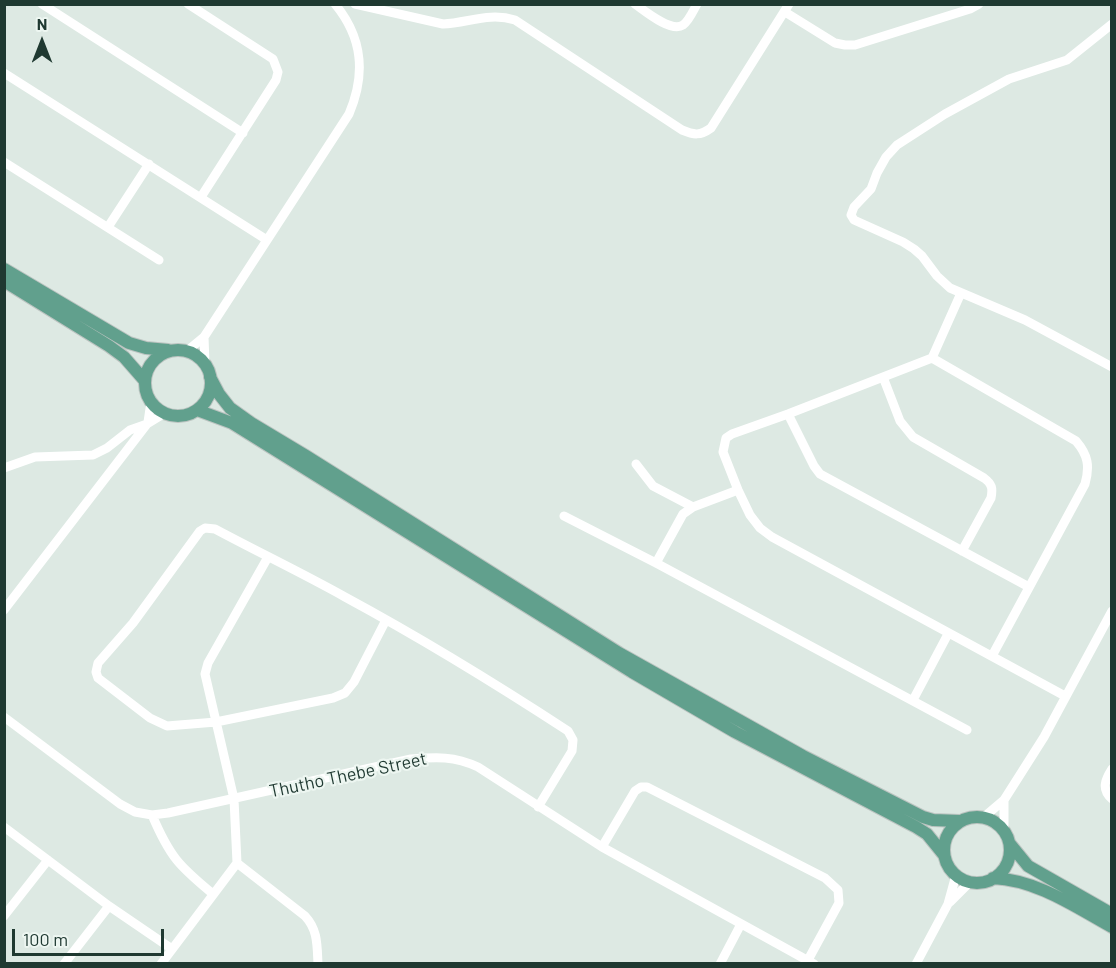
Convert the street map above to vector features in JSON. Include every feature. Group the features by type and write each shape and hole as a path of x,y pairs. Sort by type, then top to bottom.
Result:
{"main road":[{"path":"4,269 129,343 147,348 187,351 200,358 219,394 230,408 251,423 619,653 803,756 923,817 933,820 960,821"},
{"path":"4,281 109,346 124,357 145,381"},
{"path":"172,350 153,361 145,381 145,388 151,402 165,413 178,416 197,410 210,392 210,377"},
{"path":"197,410 232,423 632,672 735,732 916,827 927,834 944,855"},
{"path":"1010,844 1005,867 993,878 978,883 956,875 946,862 944,855 945,839 954,825 976,816 984,817 1004,830 1010,844 1028,866 1112,914"},
{"path":"993,878 1024,882 1042,889 1112,927"}],"street":[{"path":"42,4 243,133"},
{"path":"188,4 273,59 277,65 276,80 201,197"},
{"path":"187,351 204,337 349,114 357,95 361,76 352,32 335,4"},
{"path":"355,4 443,24 457,24 501,16 515,21 694,135 702,134 711,128 787,8 835,43 855,45 970,9 979,4"},
{"path":"635,4 668,26 675,27 686,22 697,4"},
{"path":"1110,362 1025,320 944,285 914,249 854,220 851,215 854,207 871,189 886,157 897,145 945,114 1009,79 1067,60 1112,24"},
{"path":"4,73 267,240"},
{"path":"4,162 159,260"},
{"path":"108,227 149,164"},
{"path":"961,293 932,358 732,434 726,438 723,452 750,514 760,528 772,537 1065,696"},
{"path":"204,337 205,364"},
{"path":"932,358 1076,441 1088,461 1085,484 992,656"},
{"path":"883,377 900,421 913,437 991,483 993,490 991,498 962,551"},
{"path":"4,610 148,423 151,402"},
{"path":"4,468 35,457 93,455 107,448 130,430 165,413"},
{"path":"788,414 820,474 1029,587"},
{"path":"636,464 653,486 693,507"},
{"path":"656,563 683,514 693,507 738,490"},
{"path":"564,516 968,730"},
{"path":"386,620 354,682 345,693 333,698 216,722 175,726 160,723 98,678 96,667 133,623 200,531 205,528 215,529 386,620 516,697 568,731 573,740 572,751 538,807"},
{"path":"161,963 237,863 234,799 205,674 208,663 268,557"},
{"path":"984,817 1005,800 1044,737 1065,696 1108,628 1112,611"},
{"path":"913,700 948,634"},
{"name":"Thutho Thebe Street","path":"4,717 120,804 135,812 152,815 411,759 435,757 461,759 478,767 602,847 811,962"},
{"path":"1112,769 1104,787 1112,799"},
{"path":"602,847 635,791 641,787 647,787 825,878 838,890 840,903 811,962"},
{"path":"1004,830 1005,800"},
{"path":"152,815 173,858 182,869 213,894"},
{"path":"4,827 172,950"},
{"path":"4,916 48,860"},
{"path":"237,863 305,916 313,925 317,936 318,963"},
{"path":"916,963 948,904 956,875"},
{"path":"948,904 970,882"},
{"path":"64,963 109,906"},
{"path":"720,963 741,924"}]}
